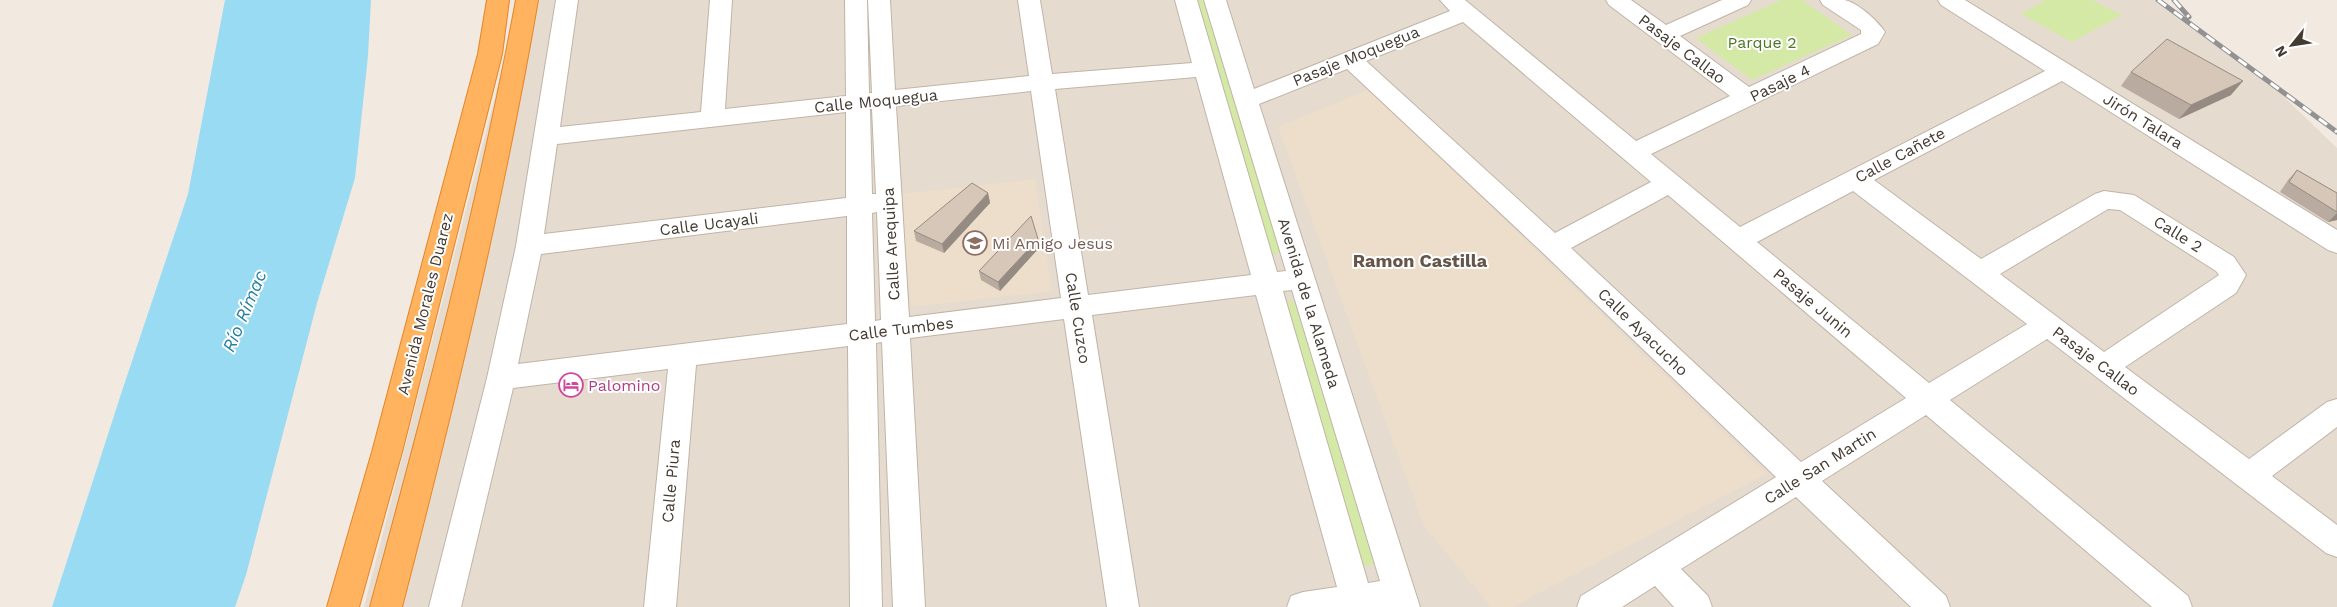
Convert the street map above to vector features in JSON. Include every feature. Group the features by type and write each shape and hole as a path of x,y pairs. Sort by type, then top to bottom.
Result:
{"highway":[{"name":"Avenida Morales Duarez","path":"344,607 387,452 490,54 498,0"},
{"path":"386,607 437,416 512,84 527,0"}],"street":[{"path":"445,607 501,378 529,246 567,0"},
{"path":"712,119 721,0"},
{"name":"Calle Arequipa","path":"856,0 889,202 909,607"},
{"name":"Calle Arequipa","path":"866,607 859,205 871,101 879,0"},
{"name":"Calle Cuzco","path":"1029,0 1122,607"},
{"name":"Avenida de la Alameda","path":"1186,0 1358,603"},
{"name":"Avenida de la Alameda","path":"1217,0 1401,600"},
{"name":"Pasaje Callao","path":"1617,0 1748,98"},
{"path":"1664,35 1740,0"},
{"name":"Pasaje 4","path":"1634,152 1870,39 1874,32 1869,25 1831,0"},
{"name":"Jirón Talara","path":"1950,0 2337,243"},
{"name":"Pasaje Moquegua","path":"1248,100 1350,59 1458,6"},
{"name":"Pasaje Junin","path":"1458,6 2176,607"},
{"name":"Calle Ayacucho","path":"1350,59 1552,246 1934,607"},
{"name":"Calle Moquegua","path":"547,137 1042,82 1206,69"},
{"name":"Calle Cañete","path":"1738,240 2063,71"},
{"name":"Pasaje Callao","path":"1855,179 2337,543"},
{"path":"1552,246 1670,182"},
{"name":"Calle 2","path":"1979,273 2104,200 2113,199 2124,201 2225,264 2233,275 2226,286 2103,366"},
{"name":"Calle Ucayali","path":"529,246 889,202"},
{"name":"Calle Tumbes","path":"501,378 1301,279"},
{"name":"Calle San Martin","path":"1593,607 2047,325"},
{"name":"Calle Piura","path":"660,607 682,356"},
{"path":"2249,476 2337,412"},
{"path":"1658,567 1696,607"},
{"path":"1303,607 1401,600"}],"shaded area":[{"path":"515,0 2154,0 2276,89 2337,148 2337,607 364,607 506,53"},
{"path":"1370,89 1766,474 1512,607 1491,607 1424,526 1278,127"},
{"name":"Mi Amigo Jesus","path":"1035,179 1052,291 911,307 900,194"}],"green space":[{"path":"1188,0 1203,0 1281,253 1262,255"},
{"name":"Parque 2","path":"1781,0 1802,0 1852,35 1752,80 1696,38"},
{"path":"2046,0 2092,0 2122,15 2072,42 2021,14"},
{"path":"1294,301 1375,564 1354,568 1274,302"}],"water":[{"name":"Río Rímac","path":"225,0 371,0 368,56 355,178 317,303 246,575 235,607 52,607 188,194"}],"building":[{"path":"2167,39 2243,81 2191,105 2131,72"},
{"path":"2297,170 2337,193 2337,212 2289,182"},
{"path":"972,183 988,193 942,244 914,231"},
{"path":"1031,216 1038,239 998,282 979,271"}],"railway":[{"path":"2158,0 2337,132"},
{"path":"2174,0 2189,17"}],"place":[{"name":"Mi Amigo Jesus","path":"975,243"},
{"name":"Palomino","path":"571,385"}],"district":[{"name":"Ramon Castilla","path":"1420,260"}]}
